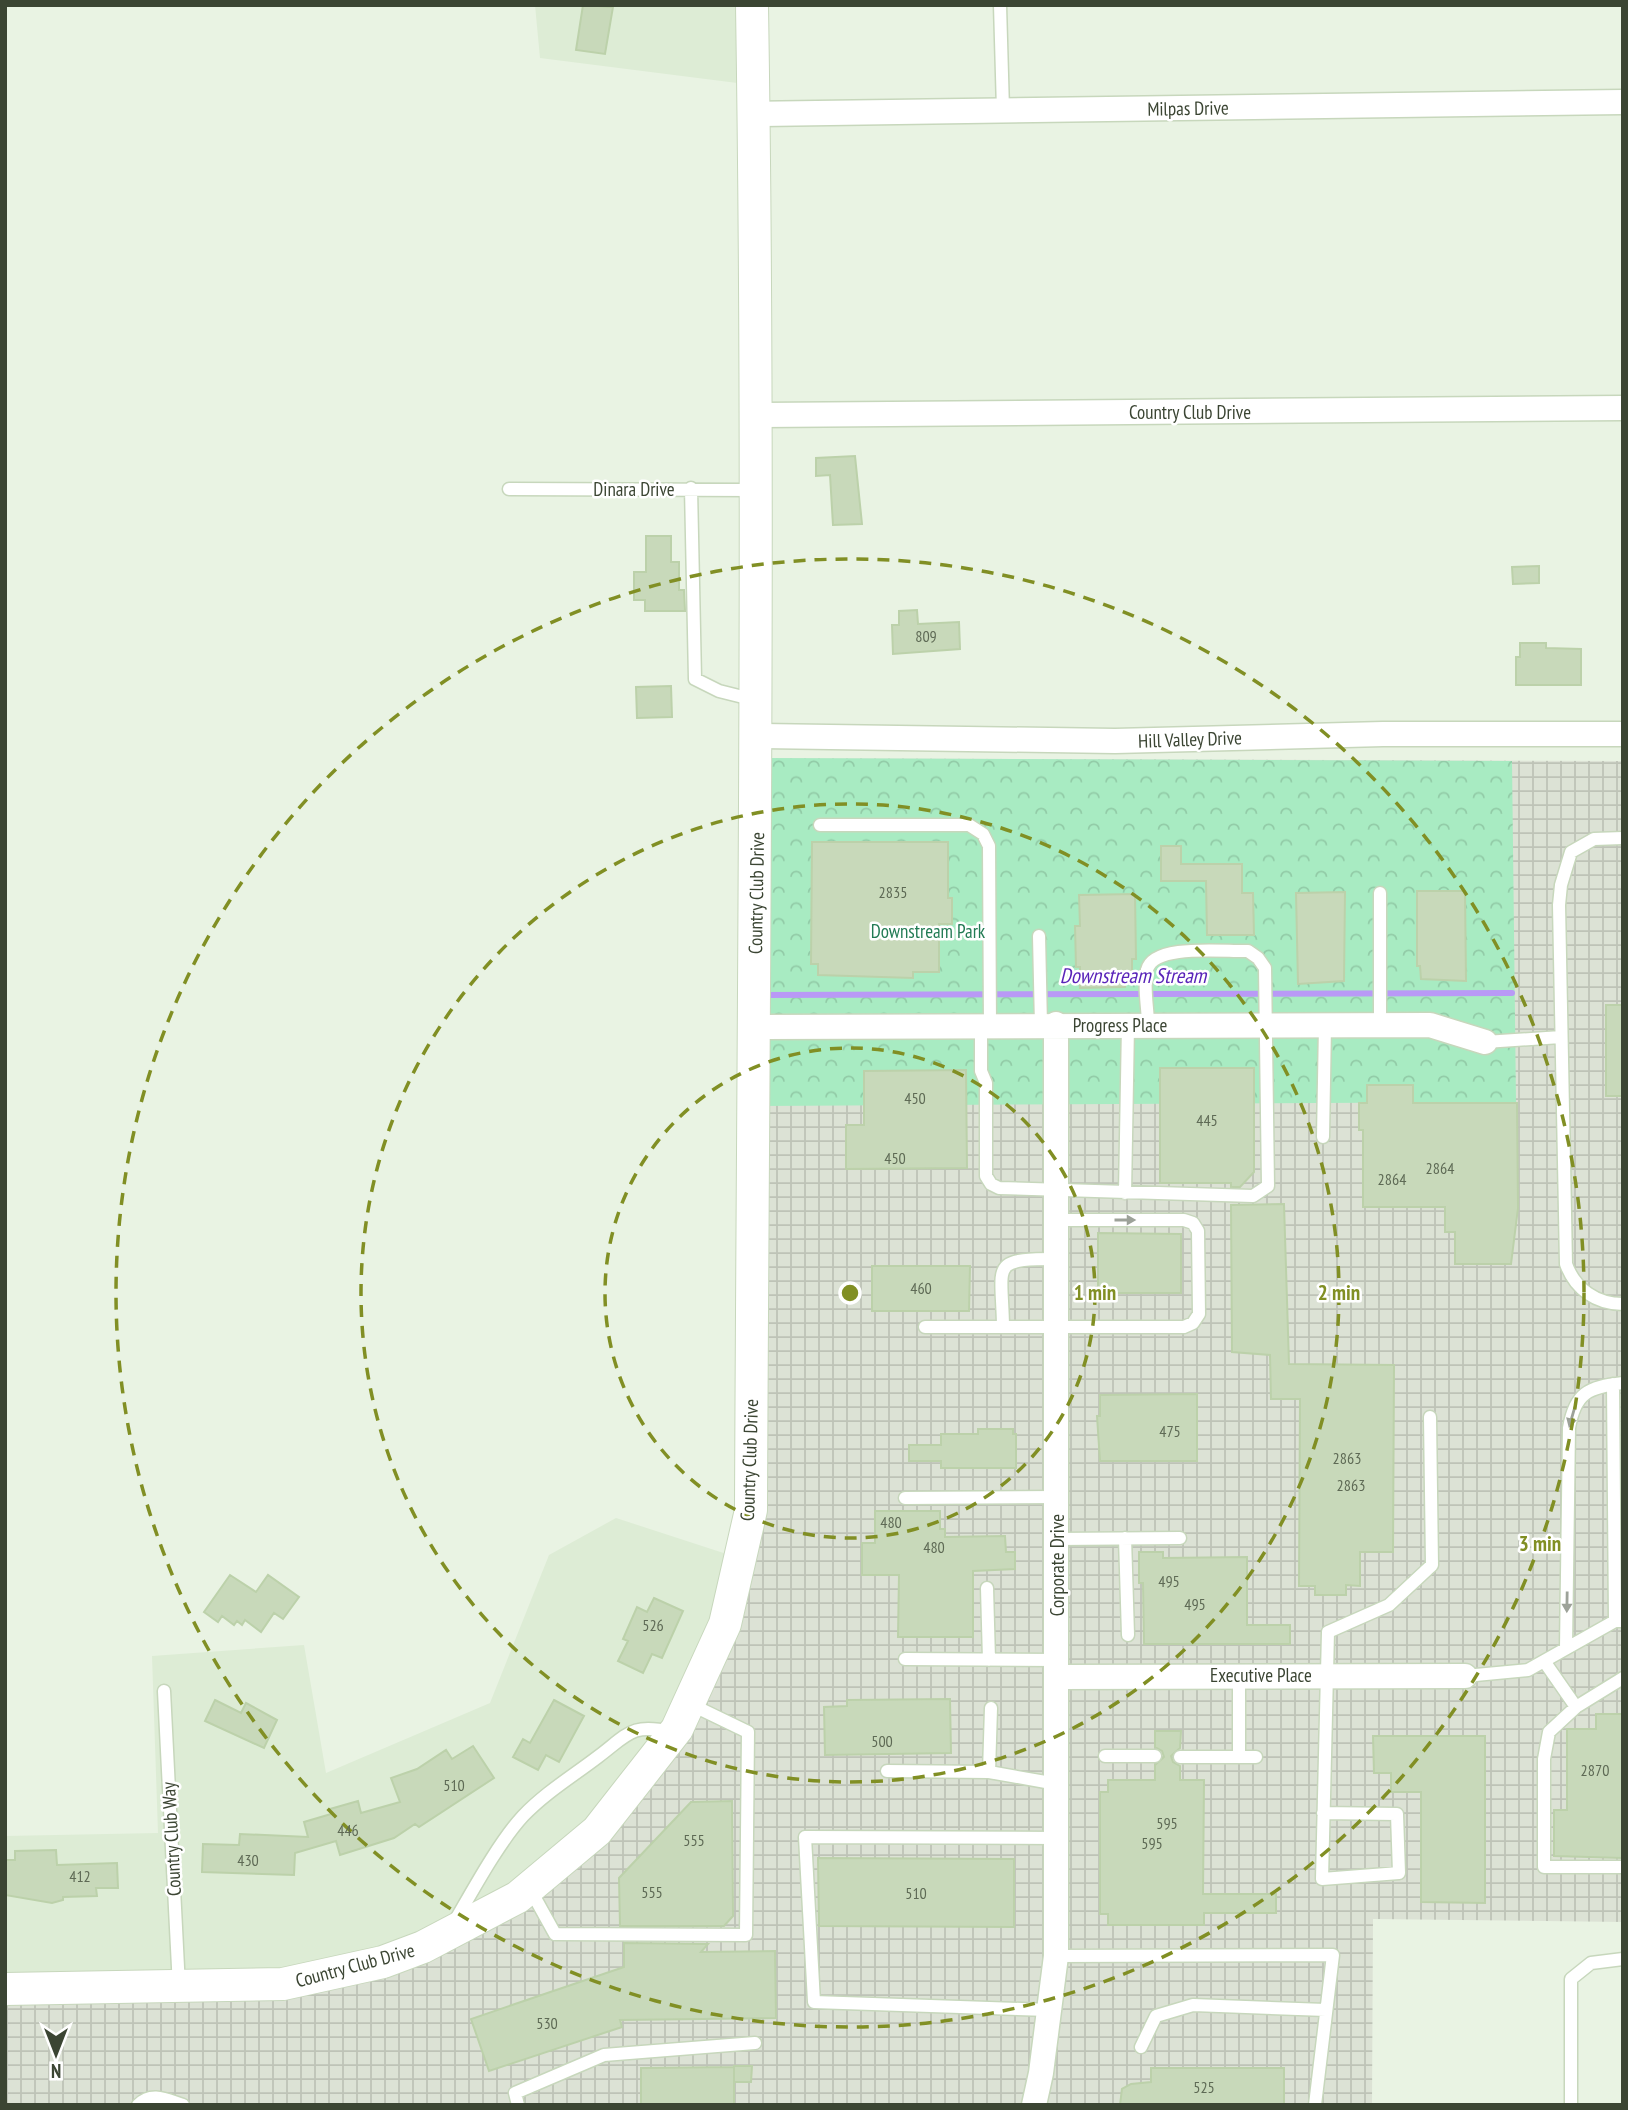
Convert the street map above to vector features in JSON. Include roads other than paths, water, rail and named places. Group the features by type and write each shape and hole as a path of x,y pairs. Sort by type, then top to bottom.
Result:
{"street":[{"name":"Country Club Drive","path":"5,1989 283,1984 383,1962 448,1934 518,1897 597,1831 674,1733 690,1704 725,1624 751,1510 753,1027 758,736 758,415 752,5"},
{"name":"Milpas Drive","path":"753,114 1623,102"},
{"name":"Country Club Drive","path":"758,415 1623,408"},
{"name":"Hill Valley Drive","path":"758,736 1115,741 1383,734 1623,734"},
{"name":"Corporate Drive","path":"1034,2105 1056,1956 1056,1188 1049,1025"},
{"name":"Progress Place","path":"753,1027 1430,1026 1485,1042"},
{"name":"Executive Place","path":"1057,1668 1239,1675 1465,1676"}],"lane":[{"path":"1000,5 1003,110"},
{"path":"691,488 695,679 719,691 758,701"},
{"name":"Dinara Drive","path":"509,489 758,490"},
{"path":"820,825 969,825 983,834 989,846 986,1025 981,1071 986,1083 986,1176 990,1184 999,1188 1056,1188 1125,1193 1253,1196 1268,1186 1265,968 1258,958 1248,951 1165,952 1153,959 1147,970 1138,1025 1125,1193"},
{"path":"1623,838 1594,839 1571,852 1566,863 1559,905 1566,1264 1570,1275 1589,1294 1608,1303 1623,1304"},
{"path":"1380,894 1380,1025"},
{"path":"1039,936 1049,1025"},
{"path":"1323,1137 1325,1025"},
{"path":"1485,1042 1561,1037"},
{"path":"925,1327 1184,1327 1193,1323 1199,1314 1198,1231 1193,1223 1184,1220 1056,1220"},
{"path":"1003,1326 1002,1271 1007,1264 1013,1259 1056,1259"},
{"path":"1465,1676 1528,1670 1619,1621 1618,1383 1582,1393 1572,1411 1569,1428 1566,1648"},
{"path":"1323,1813 1397,1814 1399,1873 1322,1879 1323,1813 1326,1675 1328,1632 1389,1605 1432,1565 1430,1417"},
{"path":"905,1498 1057,1497"},
{"path":"1125,1538 1128,1634"},
{"path":"1057,1539 1180,1538"},
{"path":"987,1588 989,1660"},
{"path":"905,1659 989,1660 1057,1668"},
{"path":"1544,1661 1576,1707"},
{"path":"1239,1675 1239,1757"},
{"path":"1623,1678 1576,1707 1549,1732 1544,1759 1544,1867 1623,1867"},
{"name":"Country Club Way","path":"164,1691 178,1987"},
{"path":"530,1887 555,1934 746,1935 748,1732 690,1704"},
{"path":"989,1772 991,1708"},
{"path":"448,1934 522,1818 558,1784 599,1756 627,1732 648,1727 674,1733"},
{"path":"1105,1756 1155,1756"},
{"path":"1180,1757 1256,1757"},
{"path":"887,1771 989,1772 1057,1784"},
{"path":"1049,2010 814,2002 805,1837 1057,1838"},
{"path":"1056,1956 1333,1955 1315,2105"},
{"path":"1570,2105 1571,1979 1591,1963 1623,1959"},
{"path":"1141,2047 1156,2016 1193,2005 1326,2010"},
{"path":"519,2105 515,2093 604,2056 755,2043"},
{"path":"138,2105 144,2099 156,2096 183,2105"}],"waterway":[{"name":"Downstream Stream","path":"763,995 1512,993"}],"park label":[{"name":"Downstream Park","path":"928,931"}]}
